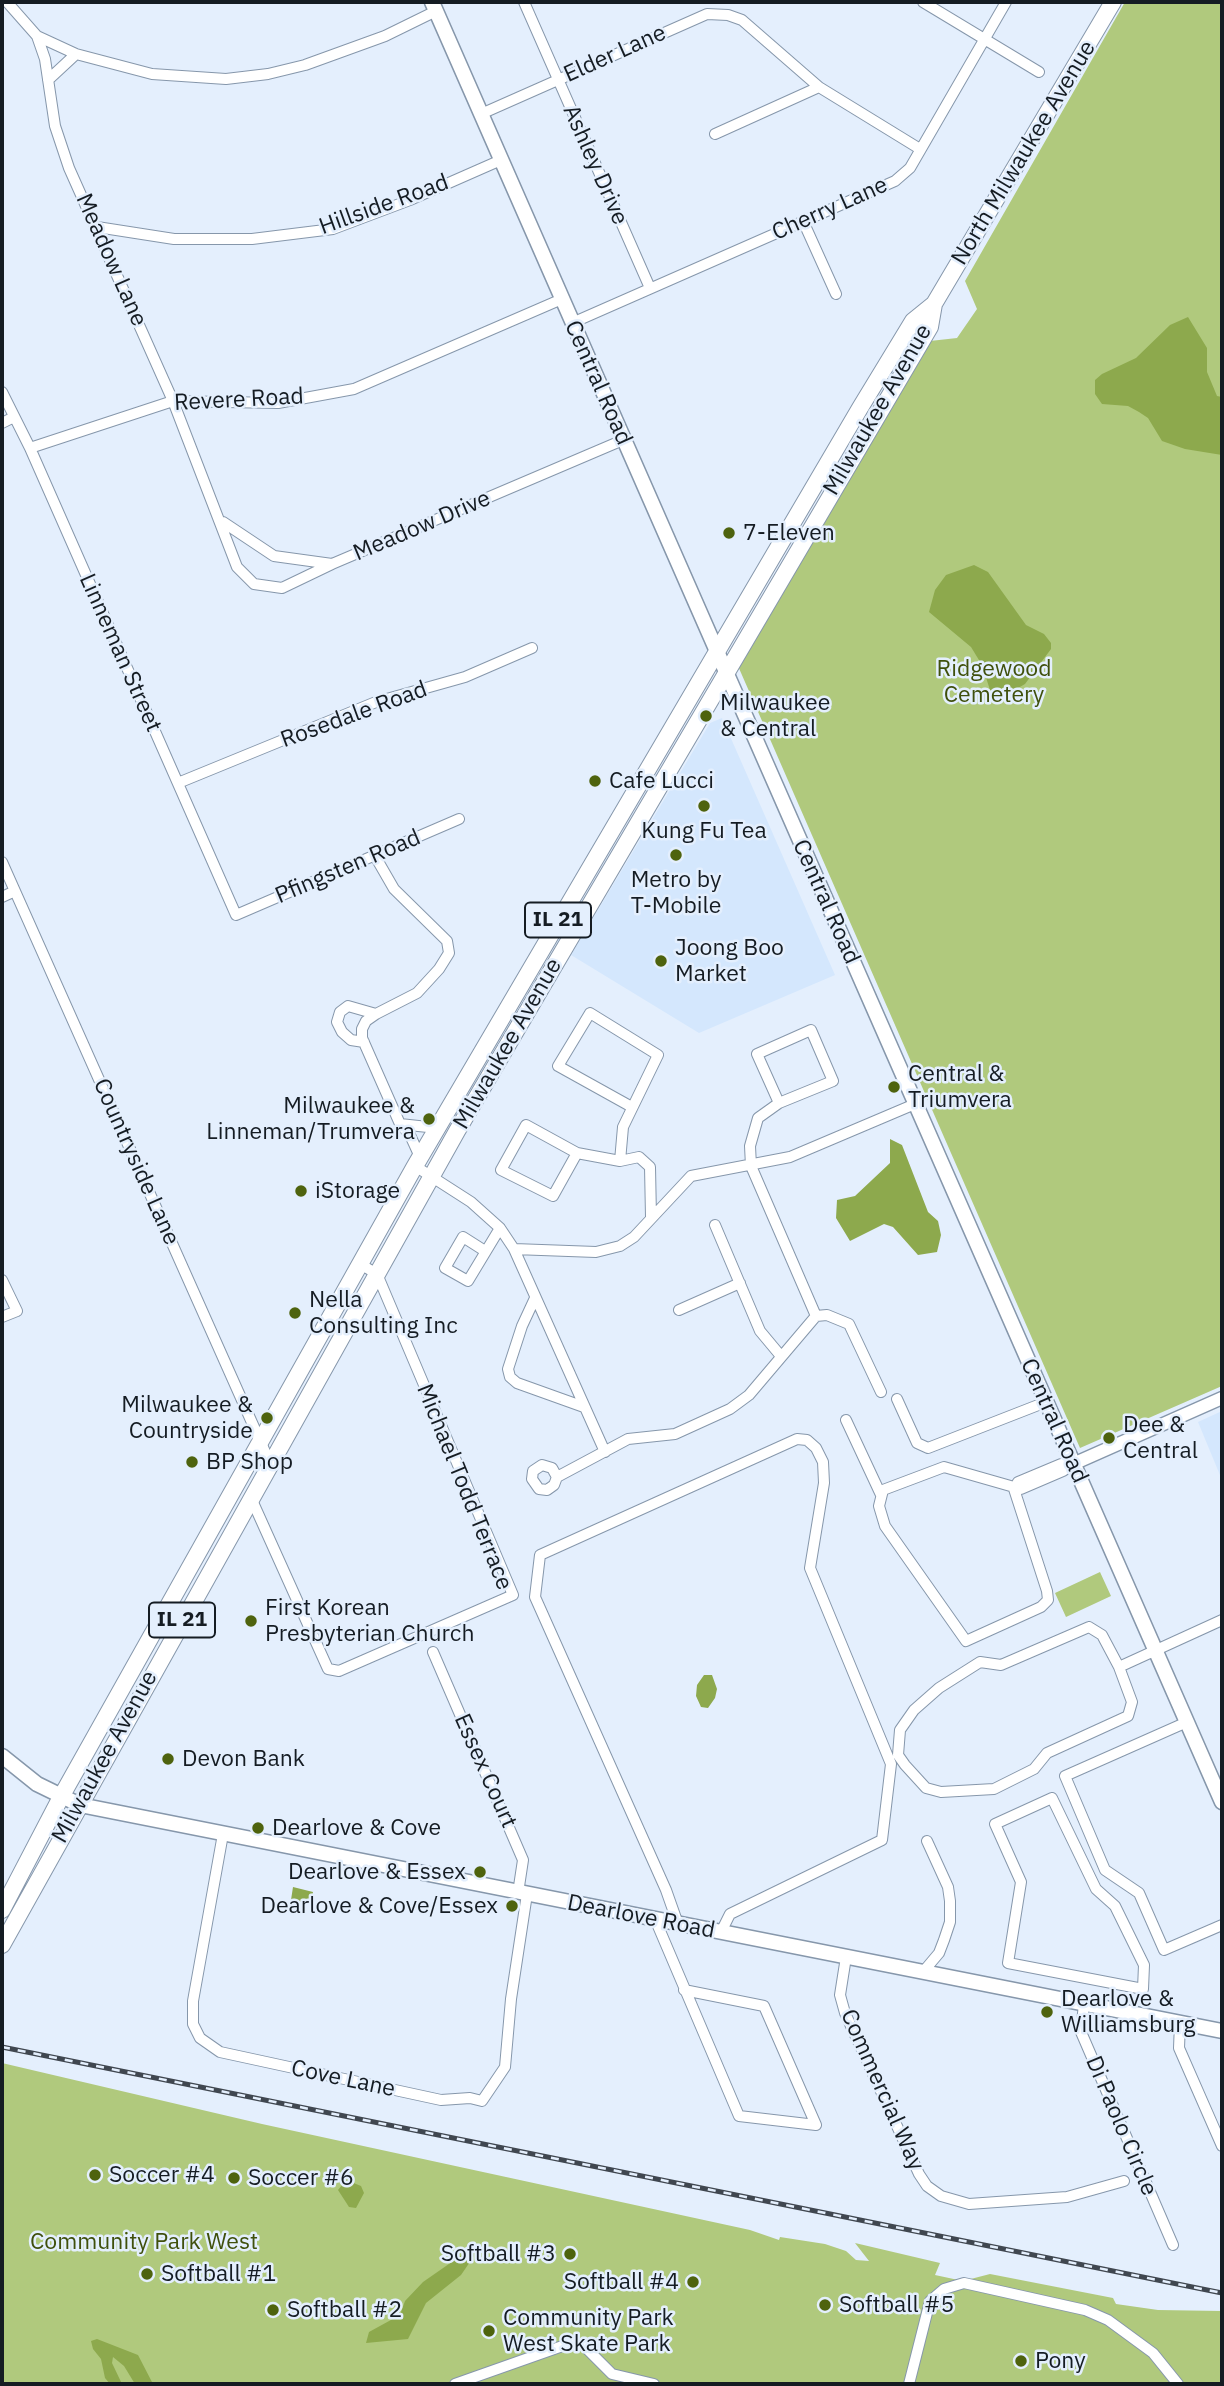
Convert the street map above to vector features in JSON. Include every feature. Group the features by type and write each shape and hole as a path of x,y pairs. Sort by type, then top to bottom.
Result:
{"main road":[{"name":"North Milwaukee Avenue","path":"934,304 1113,2"},
{"name":"Central Road","path":"434,7 1222,1802"},
{"name":"Milwaukee Avenue","path":"2,1910 61,1797 417,1161 715,651 913,321 934,304"},
{"name":"Milwaukee Avenue","path":"2,1945 432,1176 930,327 934,304"},
{"path":"601,884 595,874 596,866 625,817 628,801"},
{"name":"Dearlove Road","path":"2,1756 17,1770 61,1797 80,1805 1222,2031"}],"street":[{"name":"Meadow Lane","path":"7,2 37,36 55,126 69,168 173,401 222,521 237,567 254,584 282,588 332,564"},
{"name":"Ashley Drive","path":"524,2 650,288"},
{"path":"923,2 1039,72"},
{"name":"Cherry Lane","path":"572,323 895,181 910,168 1006,2"},
{"path":"37,36 76,54 152,74 226,79 268,74 345,51 434,7"},
{"name":"Elder Lane","path":"481,114 707,14 742,20 819,87 920,149"},
{"path":"47,80 76,54"},
{"path":"715,134 819,87"},
{"name":"Hillside Road","path":"97,227 174,239 253,239 333,229 410,200 500,160"},
{"path":"803,221 835,294"},
{"name":"Revere Road","path":"30,447 173,401 278,403 354,390 562,299"},
{"name":"Linneman Street","path":"2,392 30,447 236,915"},
{"path":"2,423 14,417"},
{"name":"Meadow Drive","path":"222,521 274,556 332,564 623,440"},
{"name":"Rosedale Road","path":"178,783 376,702 465,677 532,648"},
{"name":"Pfingsten Road","path":"236,915 459,820"},
{"path":"375,856 394,888 441,931 447,941 449,953 439,969 417,993 366,1021 362,1029 364,1042 400,1124 410,1135 417,1161 432,1176 471,1202 500,1227 514,1249 605,1452"},
{"name":"Countryside Lane","path":"2,862 270,1463"},
{"path":"2,897 15,891"},
{"path":"364,1042 351,1040 342,1032 337,1022 340,1012 348,1006 376,1014"},
{"path":"620,1161 623,1127 658,1055 590,1013 558,1066 631,1106"},
{"path":"779,1103 757,1054 811,1030 833,1081 779,1103 758,1118 750,1146 751,1166 816,1316"},
{"path":"514,1249 596,1252 620,1246 634,1237 691,1176 790,1157 915,1104"},
{"path":"400,1124 437,1128"},
{"path":"577,1153 552,1196 501,1170 526,1125 577,1153 620,1161 639,1157 650,1167 651,1217"},
{"path":"715,1225 760,1331 780,1355"},
{"path":"485,1251 463,1237 445,1268 468,1282 500,1227"},
{"path":"360,1264 377,1274"},
{"name":"Michael Todd Terrace","path":"251,1498 328,1669 339,1671 513,1595 377,1274"},
{"path":"2,1280 17,1311 2,1317"},
{"path":"679,1310 740,1283"},
{"path":"536,1298 522,1326 508,1369 510,1377 516,1383 584,1407"},
{"path":"557,1477 628,1439 676,1434 730,1409 749,1395 780,1355 816,1316 827,1315 849,1324 881,1392"},
{"path":"882,1492 944,1467 1021,1489 1222,1398"},
{"path":"897,1399 917,1443 928,1448 1046,1402"},
{"path":"846,1420 882,1492 879,1506 885,1526 966,1641 1041,1608 1048,1600 1014,1489"},
{"path":"678,1924 666,1890 536,1597 540,1555 797,1439 807,1440 816,1448 823,1462 824,1483 810,1568 891,1764 882,1840 730,1914 721,1932"},
{"path":"1119,1667 1222,1620"},
{"path":"1089,1627 1096,1628 1102,1635 1119,1667 1132,1702 1128,1716 1047,1753 1034,1769 994,1789 941,1792 926,1788 898,1755 900,1730 914,1710 939,1688 980,1662 1001,1665 1089,1627"},
{"name":"Essex Court","path":"433,1652 523,1860 522,1893"},
{"path":"1187,1722 1065,1776 1105,1870 1139,1893 1164,1950 1222,1925"},
{"path":"1052,1798 1096,1889 1115,1906 1144,1965 1143,1989 1071,1977 1008,1963 1021,1882 995,1824 1052,1798"},
{"name":"Cove Lane","path":"223,1834 193,2001 193,2024 200,2038 220,2052 441,2100 470,2098 482,2101 505,2067 522,1893"},
{"path":"923,1972 939,1953 950,1922 948,1887 927,1841"},
{"path":"655,1919 684,1990 739,2116 816,2125 764,2006 684,1990"},
{"name":"Commercial Way","path":"846,1957 840,1995 845,2013 927,2186 941,2196 969,2204 1067,2197 1124,2181"},
{"path":"1063,2000 1071,1977"},
{"name":"Di Paolo Circle","path":"1084,2004 1081,2032 1173,2245"},
{"path":"1180,2023 1179,2048 1222,2146"},
{"path":"909,2384 930,2301 944,2289 964,2283 1085,2310 1108,2320 1153,2353 1178,2384"},
{"path":"455,2384 571,2343 584,2346 612,2374 653,2384"}],"shaded area":[{"path":"1188,317 1207,348 1207,372 1217,396 1222,397 1222,455 1185,449 1162,441 1148,418 1128,406 1102,404 1095,394 1095,380 1102,374 1136,358 1170,325"},
{"path":"974,565 988,572 1026,625 1044,634 1051,643 1051,649 1025,684 1006,695 990,690 982,665 971,647 929,612 935,590 946,575"},
{"path":"722,718 835,975 699,1033 571,955 710,723"},
{"path":"890,1139 902,1145 928,1212 938,1221 941,1235 937,1252 918,1255 893,1227 884,1224 850,1241 836,1218 837,1200 855,1196 890,1163"},
{"path":"1222,1411 1222,1480 1198,1422"},
{"path":"704,1675 712,1675 717,1689 708,1708 701,1707 696,1696 697,1685"},
{"path":"293,1887 313,1892 311,1904 291,1900"},
{"path":"346,2180 361,2186 364,2193 356,2208 349,2207 338,2190"},
{"path":"469,2250 474,2252 474,2256 461,2275 426,2303 408,2339 366,2343 369,2332 400,2315 405,2301 423,2282"},
{"path":"97,2339 138,2355 153,2384 135,2384 124,2366 113,2357 112,2363 122,2384 110,2384 105,2378 101,2359 93,2349 91,2341"}],"green space":[{"name":"Ridgewood Cemetery","path":"1125,2 1222,2 1222,1386 1080,1448 738,666 930,341 957,338 977,309 965,281"},
{"path":"1100,1572 1111,1596 1066,1617 1055,1593"},
{"name":"Community Park West","path":"2,2063 262,2124 750,2230 779,2240 780,2237 825,2244 846,2251 856,2260 869,2261 855,2243 940,2263 935,2275 963,2281 990,2274 1113,2298 1116,2304 1158,2310 1222,2311 1222,2384 2,2384"}],"railway":[{"path":"2,2047 1222,2293"}],"place":[{"name":"7-Eleven","path":"729,533"},
{"name":"Milwaukee & Central","path":"706,716"},
{"name":"Cafe Lucci","path":"595,781"},
{"name":"Kung Fu Tea","path":"704,806"},
{"name":"Metro by T-Mobile","path":"676,855"},
{"name":"Joong Boo Market","path":"661,961"},
{"name":"Central & Triumvera","path":"894,1087"},
{"name":"Milwaukee & Linneman/Trumvera","path":"429,1119"},
{"name":"iStorage","path":"301,1191"},
{"name":"Nella Consulting Inc","path":"295,1313"},
{"name":"Milwaukee & Countryside","path":"267,1418"},
{"name":"Dee & Central","path":"1109,1438"},
{"name":"BP Shop","path":"192,1462"},
{"name":"First Korean Presbyterian Church","path":"251,1621"},
{"name":"Devon Bank","path":"168,1759"},
{"name":"Dearlove & Cove","path":"258,1828"},
{"name":"Dearlove & Essex","path":"480,1872"},
{"name":"Dearlove & Cove/Essex","path":"512,1906"},
{"name":"Dearlove & Williamsburg","path":"1047,2012"},
{"name":"Soccer #4","path":"95,2175"},
{"name":"Soccer #6","path":"234,2178"},
{"name":"Softball #3","path":"570,2254"},
{"name":"Softball #1","path":"147,2274"},
{"name":"Softball #4","path":"693,2282"},
{"name":"Softball #5","path":"825,2305"},
{"name":"Softball #2","path":"273,2310"},
{"name":"Community Park West Skate Park","path":"489,2331"},
{"name":"Pony","path":"1021,2361"}]}
